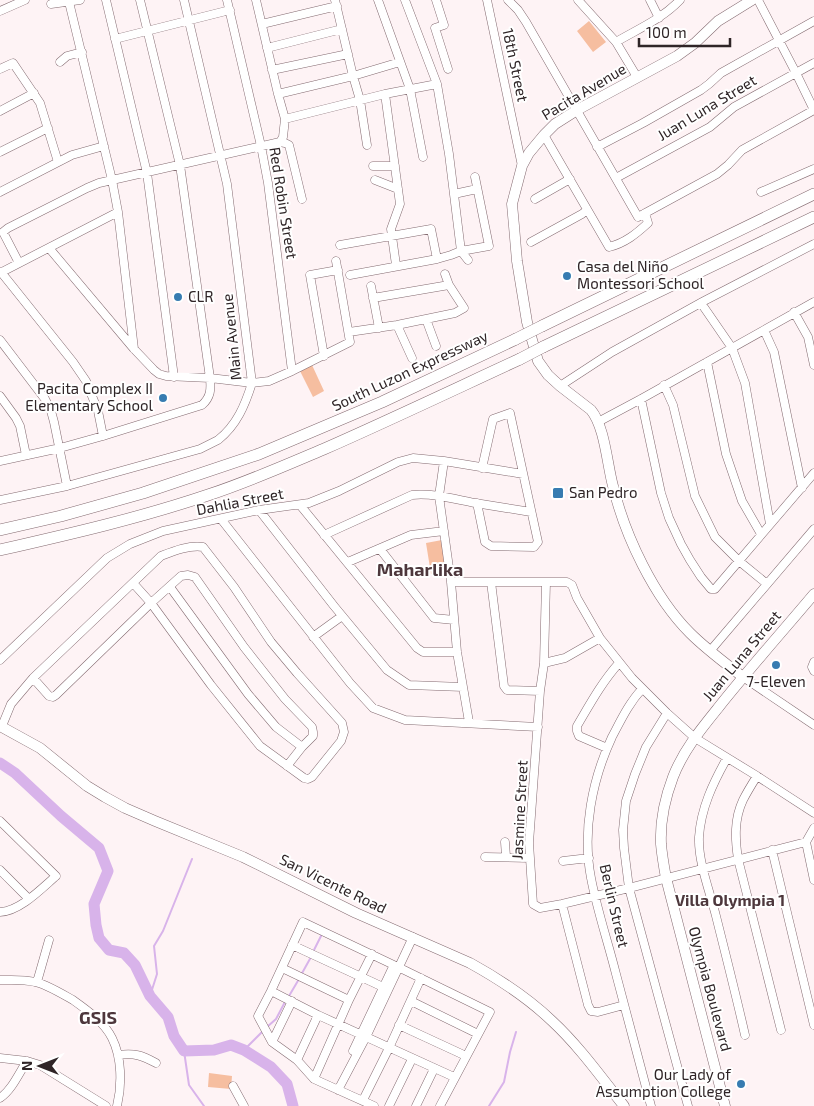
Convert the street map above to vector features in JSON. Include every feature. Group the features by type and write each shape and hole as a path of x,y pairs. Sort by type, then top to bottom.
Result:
{"highway":[{"name":"South Luzon Expressway","path":"0,530 143,493 259,454 382,402 814,194"},
{"path":"0,550 65,536 155,512 266,474 389,420 520,359 814,217"}],"main road":[{"name":"Pacita Avenue","path":"598,422 591,410 548,376 538,361 527,322 517,261 512,204 522,166 529,153 544,134 555,124 577,110 677,56 695,43 718,21 752,0"},
{"path":"598,422 613,487 626,527 639,556 663,600 690,633 743,677"},
{"name":"Juan Luna Street","path":"695,738 743,677 814,594"},
{"name":"San Vicente Road","path":"1,726 40,748 87,786 105,797 154,821 244,857 336,904 470,962 529,1001 552,1020 578,1048 624,1106"},
{"name":"Olympia Boulevard","path":"695,738 672,778 666,800 661,845 666,878 725,1106"}],"street":[{"path":"0,11 24,0"},
{"path":"51,4 80,0"},
{"path":"106,0 147,173 174,377"},
{"path":"0,461 60,448 202,405 210,392 210,378 180,165 140,0"},
{"name":"Main Avenue","path":"0,500 67,486 200,449 218,439 234,424 244,408 252,383 227,184 184,0"},
{"name":"Red Robin Street","path":"227,0 268,184 292,371"},
{"path":"258,0 267,48 285,119 283,137 280,142"},
{"path":"378,0 410,89 423,157"},
{"path":"406,0 437,84 449,154 461,251 468,260"},
{"path":"436,0 444,25 435,28 448,70"},
{"name":"18th Street","path":"487,0 522,166"},
{"path":"508,0 526,22 638,217 717,174 742,150 814,110 758,0"},
{"path":"578,0 616,42 637,77"},
{"path":"650,0 659,18"},
{"path":"616,42 659,18 672,9 680,0"},
{"path":"69,2 118,212 134,349"},
{"path":"262,24 336,3 360,100 367,145"},
{"path":"115,39 230,10"},
{"path":"598,147 701,90 720,73 814,21"},
{"path":"267,48 342,30"},
{"path":"60,62 67,56 82,52"},
{"path":"272,70 348,54"},
{"path":"278,94 353,76 400,62"},
{"path":"0,69 12,63 34,93 40,103 58,162"},
{"name":"Juan Luna Street","path":"616,178 710,127 734,107 814,63"},
{"path":"285,119 385,94 437,84"},
{"path":"0,111 34,93"},
{"path":"385,94 400,204 391,229 396,266"},
{"path":"0,152 48,128"},
{"path":"544,134 609,246 618,244 648,223 645,213"},
{"path":"19,263 3,232 86,188 112,180 261,146 280,142 289,145 302,199"},
{"path":"0,192 76,154 104,146"},
{"path":"373,166 395,166"},
{"path":"761,192 814,169"},
{"path":"350,275 489,246 475,177"},
{"path":"375,180 398,189"},
{"path":"535,200 570,180"},
{"path":"454,194 477,189"},
{"path":"531,242 587,210"},
{"path":"102,436 98,411 86,381 1,272 118,212"},
{"path":"340,245 431,229 437,258"},
{"path":"560,386 612,352 814,244"},
{"path":"49,248 134,349 159,374 174,377 210,378 252,383 269,381 350,342 336,261"},
{"path":"324,356 310,275 338,270"},
{"path":"349,332 397,325 455,313 464,308 449,285 445,274"},
{"path":"373,298 449,285"},
{"path":"371,286 379,328"},
{"path":"598,422 814,302"},
{"path":"701,303 732,348 745,383 770,524"},
{"path":"794,312 808,337 814,365"},
{"path":"426,319 436,346"},
{"path":"397,325 412,358"},
{"path":"764,330 774,352 802,488"},
{"path":"0,340 45,400 54,422 67,486"},
{"path":"707,362 726,454 742,501 762,534"},
{"path":"664,386 673,405 695,496 715,537 739,561 767,584"},
{"path":"0,396 20,426 26,455"},
{"path":"640,400 661,493 669,518 681,544 701,577 711,588 715,589 814,473"},
{"path":"476,503 485,542 490,546 534,547 538,542 510,413 493,419 482,468"},
{"name":"Dahlia Street","path":"0,660 107,558 130,544 163,531 259,510 309,503 339,491 398,462 413,458 523,474"},
{"path":"444,461 439,496 451,582 457,652 469,722"},
{"path":"324,535 412,495 439,496 530,512"},
{"path":"300,505 420,651 457,652"},
{"path":"259,510 387,670 409,685 463,687"},
{"path":"221,519 313,637 373,708 405,720 538,727"},
{"path":"710,651 814,529"},
{"path":"348,562 411,535 444,531"},
{"path":"1,726 11,704 33,678 161,556 172,551 196,546 203,547 234,587 271,642 342,723 344,732 341,741 312,777 304,778 260,746 133,583"},
{"path":"380,548 434,618 454,620"},
{"path":"33,678 49,696 53,697 181,576 195,577 244,647 285,699 312,728 312,736 287,766"},
{"path":"451,582 567,582 572,586 600,638 619,663 667,713 695,738 814,813"},
{"path":"491,582 504,686 507,690 540,692"},
{"name":"Jasmine Street","path":"546,582 544,663 540,692 529,843 533,904 540,908 562,904 806,842"},
{"path":"170,587 276,728 302,747"},
{"path":"313,637 342,616"},
{"path":"544,663 565,658 600,638"},
{"path":"607,748 579,736 577,726 592,699 619,663"},
{"path":"743,677 814,725"},
{"name":"Berlin Street","path":"642,689 623,716 607,748 595,783 588,832 591,878 595,896 651,1106"},
{"path":"667,713 646,747 635,774 626,801 623,830 629,888 688,1106"},
{"path":"727,758 712,784 702,815 699,838 700,852 745,1035"},
{"path":"757,776 742,801 736,821 735,843 781,1030"},
{"path":"0,821 56,876 29,899 8,911 0,912"},
{"path":"814,828 806,842 814,876"},
{"path":"505,842 506,857"},
{"path":"772,850 814,1025"},
{"path":"485,857 530,858"},
{"path":"563,861 589,858"},
{"path":"0,870 29,899"},
{"path":"562,904 591,1011 598,1012 624,1005"},
{"path":"374,1106 314,1079 297,1060 272,1042 258,1016 303,922 490,1012 440,1106"},
{"path":"336,1089 410,936"},
{"path":"37,982 50,940"},
{"path":"292,945 383,987"},
{"path":"314,1079 349,1000 372,954"},
{"path":"363,1036 383,987 396,966"},
{"path":"282,968 349,1000"},
{"path":"363,1100 390,1048 421,978"},
{"path":"0,980 37,982 76,1002 102,1024 112,1037 118,1055 120,1084 117,1106"},
{"path":"271,991 454,1078"},
{"path":"272,1042 292,1001"},
{"path":"411,1001 478,1034"},
{"path":"297,1060 318,1015"},
{"path":"400,1025 466,1056"},
{"path":"118,1055 133,1054 144,1056 156,1063"},
{"path":"0,1058 27,1061 40,1065 106,1106"},
{"path":"389,1106 412,1059"},
{"path":"0,1098 3,1097 15,1082 27,1061"},
{"path":"416,1106 434,1069"},
{"path":"233,1086 244,1106"}],"shaded area":[{"path":"589,21 606,42 593,52 577,31"},
{"path":"312,365 324,391 313,397 300,371"},
{"path":"442,540 447,571 431,574 426,543"},
{"path":"209,1073 232,1076 231,1089 208,1087"}],"waterway":[{"path":"0,763 15,773 99,848 108,871 94,904 99,938 109,950 124,953 135,965 150,996 168,1017 174,1036 184,1051 214,1050 231,1045 244,1050 271,1067 287,1084 293,1106"},
{"path":"150,996 157,974 154,946 163,931 192,859"},
{"path":"313,952 322,934"},
{"path":"301,975 311,957"},
{"path":"289,996 299,979"},
{"path":"267,1027 276,1019 286,1000"},
{"path":"244,1050 264,1030"},
{"path":"489,1106 504,1082 516,1032"},
{"path":"184,1051 189,1085 204,1106"}],"place":[{"name":"Casa del Niño Montessori School","path":"567,276"},
{"name":"CLR","path":"178,297"},
{"name":"Pacita Complex II Elementary School","path":"163,398"},
{"name":"San Pedro","path":"558,493"},
{"name":"7-Eleven","path":"776,665"},
{"name":"Our Lady of Assumption College","path":"741,1084"}],"district":[{"name":"Maharlika","path":"420,570"},
{"name":"Villa Olympia 1","path":"730,900"},
{"name":"GSIS","path":"98,1018"}]}
